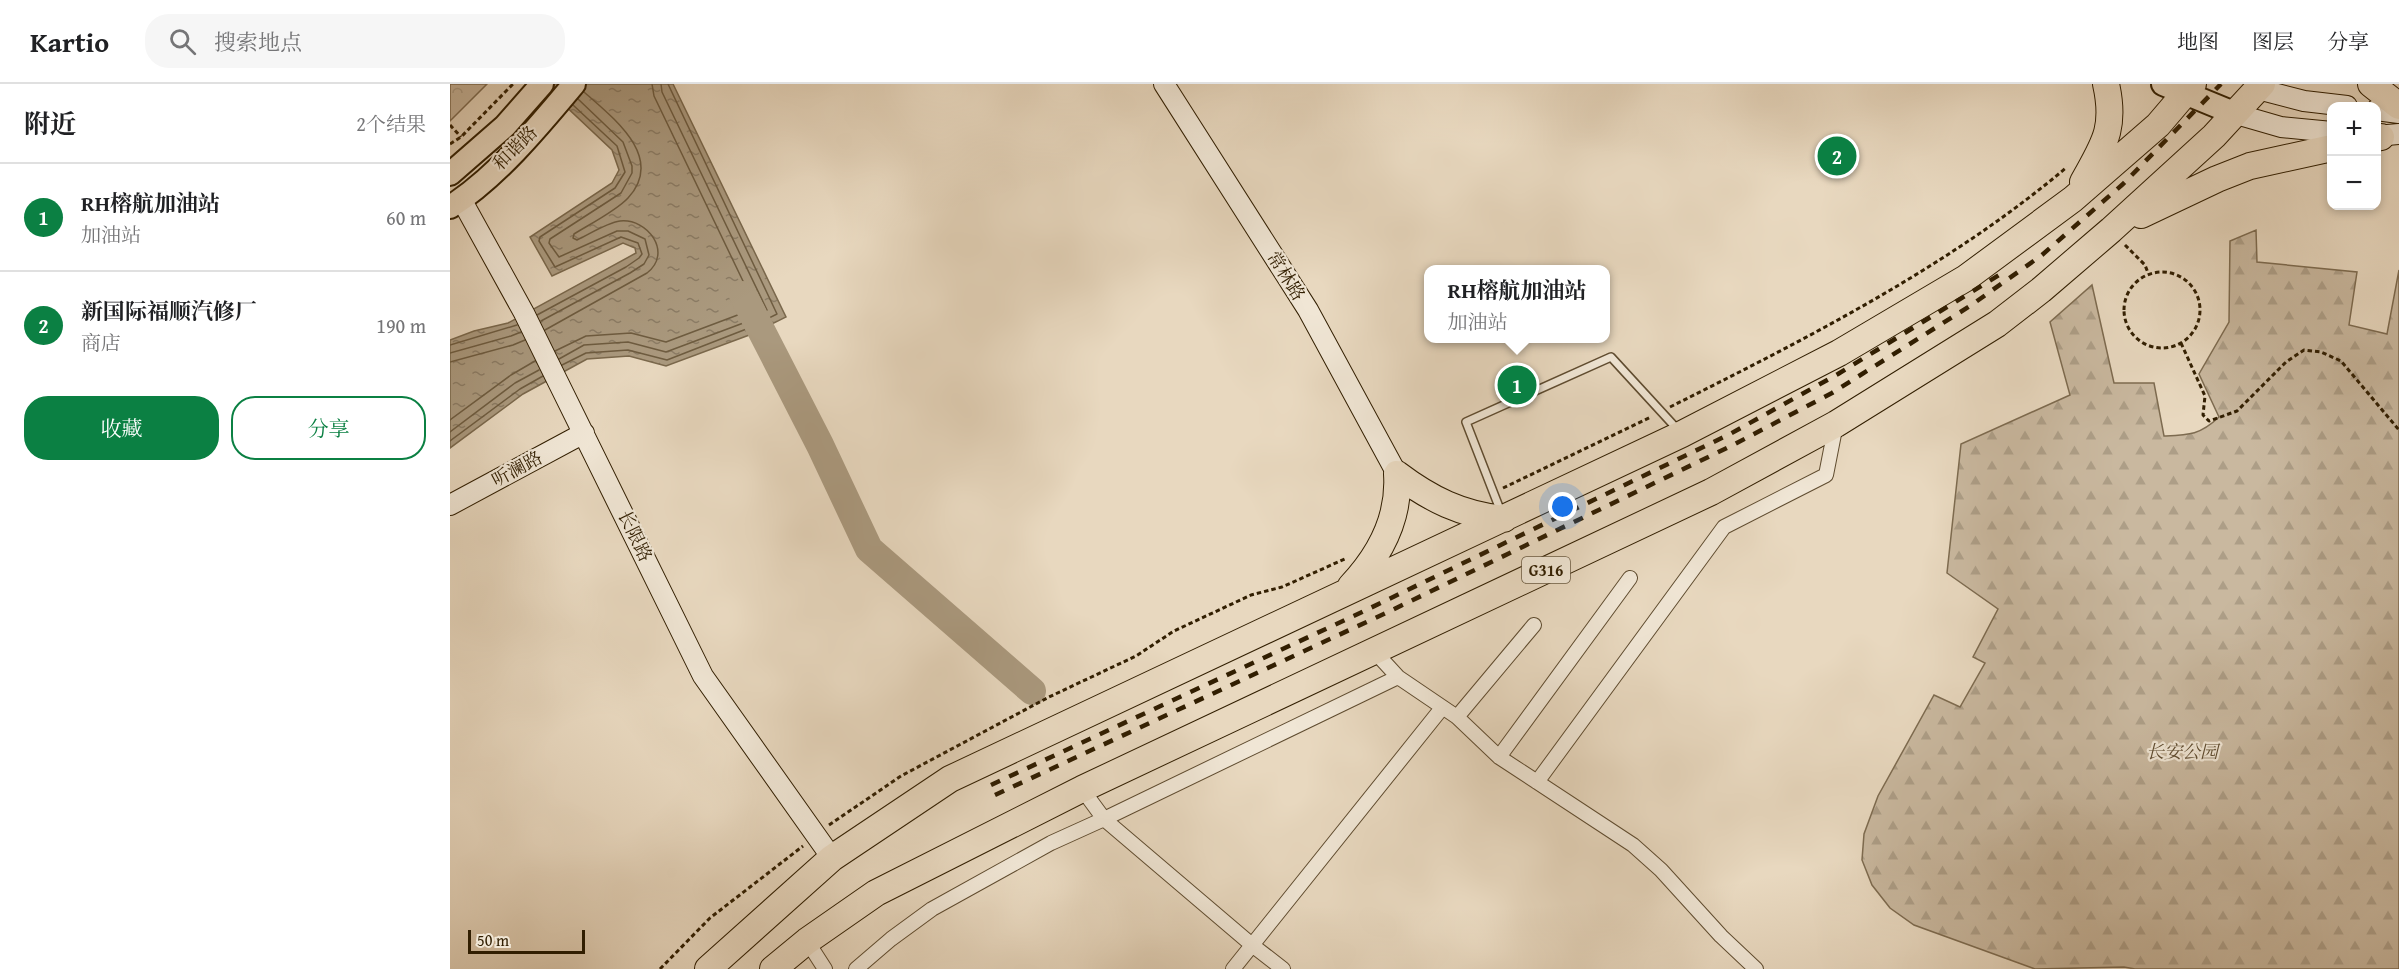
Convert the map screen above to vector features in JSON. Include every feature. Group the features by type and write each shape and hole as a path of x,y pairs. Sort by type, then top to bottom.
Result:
{"highway":[{"path":"2073,200 2102,149 2109,129 2111,108 2106,84"},
{"path":"2371,84 2399,106"},
{"name":"G316","path":"773,969 807,941 876,893 1082,789 1711,492 1836,424 1997,324 2041,290 2111,230 2236,114 2255,86"},
{"path":"708,969 832,858 950,779 1682,434 1839,353 1966,278 2073,200 2158,125 2180,87"},
{"path":"2111,230 2189,192 2250,166 2327,149"},
{"path":"1397,474 1421,492 1441,503 1480,517 1504,519"},
{"path":"1344,593 1378,554 1387,536 1398,490 1397,474"}],"main road":[{"name":"和谐路","path":"456,203 504,161 574,84"},
{"path":"2180,87 2236,114"},
{"name":"和谐路","path":"450,174 505,126 528,89"}],"street":[{"name":"常林路","path":"1164,84 1308,310 1397,474"},
{"path":"2255,86 2304,101 2327,104"},
{"path":"2381,111 2399,113"},
{"path":"2236,114 2281,127 2327,132"},
{"name":"长限路","path":"456,203 524,313 703,676 832,858"},
{"path":"1537,782 1724,527 1826,474 1836,424"},
{"name":"听澜路","path":"450,505 584,433"},
{"path":"1499,757 1630,578"},
{"path":"1457,717 1534,625"},
{"path":"1375,652 1398,677 1457,717 1499,757 1633,845 1756,969"},
{"path":"856,969 932,909 1051,843 1398,677"},
{"path":"1233,969 1442,708"},
{"path":"1082,789 1104,819 1283,969"},
{"path":"807,941 825,969"},
{"path":"1739,953 1739,969"}],"lane":[{"path":"1504,519 1466,423 1611,357 1682,434"}],"path":[{"path":"450,144 528,89"},
{"path":"450,125 461,137"},
{"path":"1494,492 1577,454 1808,338 1967,242 2074,161"},
{"path":"2111,230 2145,265 2148,273"},
{"path":"2169,271 2181,276 2191,284 2198,295 2199,320 2193,332 2173,347 2148,346 2128,330 2123,305 2127,293 2134,282 2148,273 2169,271"},
{"path":"2181,343 2205,396 2203,415 2209,421 2237,411 2286,363 2304,350 2321,352 2341,361 2399,430"}],"green space":[{"path":"450,84 487,84 450,121"},
{"name":"长安公园","path":"2256,230 2257,262 2357,272 2349,325 2387,334 2399,270 2399,969 2135,969 2124,967 2035,969 1914,925 1890,908 1872,885 1862,860 1864,834 1878,796 1934,695 1960,707 1985,663 1973,657 1998,609 1947,573 1961,444 2070,395 2050,322 2092,285 2114,383 2154,383 2164,436 2194,433 2212,423 2219,417 2199,374 2229,322 2230,241"}],"water":[{"path":"542,84 673,84 786,317 752,334 666,366 629,356 587,359 523,394 450,448 450,340 474,331 508,323 636,253 635,248 623,243 552,276 530,237 612,183 619,170 612,150"}],"waterway":[{"path":"743,295 820,445 869,549 1032,691"}],"railway":[{"path":"995,795 1388,612 1733,445 1832,393 1970,306 2042,255 2123,184 2221,84"},
{"path":"991,785 1360,613 1730,434 1838,374 2004,272"}],"place":[{"name":"新国际福顺汽修厂","path":"1837,156"},
{"name":"RH榕航加油站","path":"1517,385"}]}
